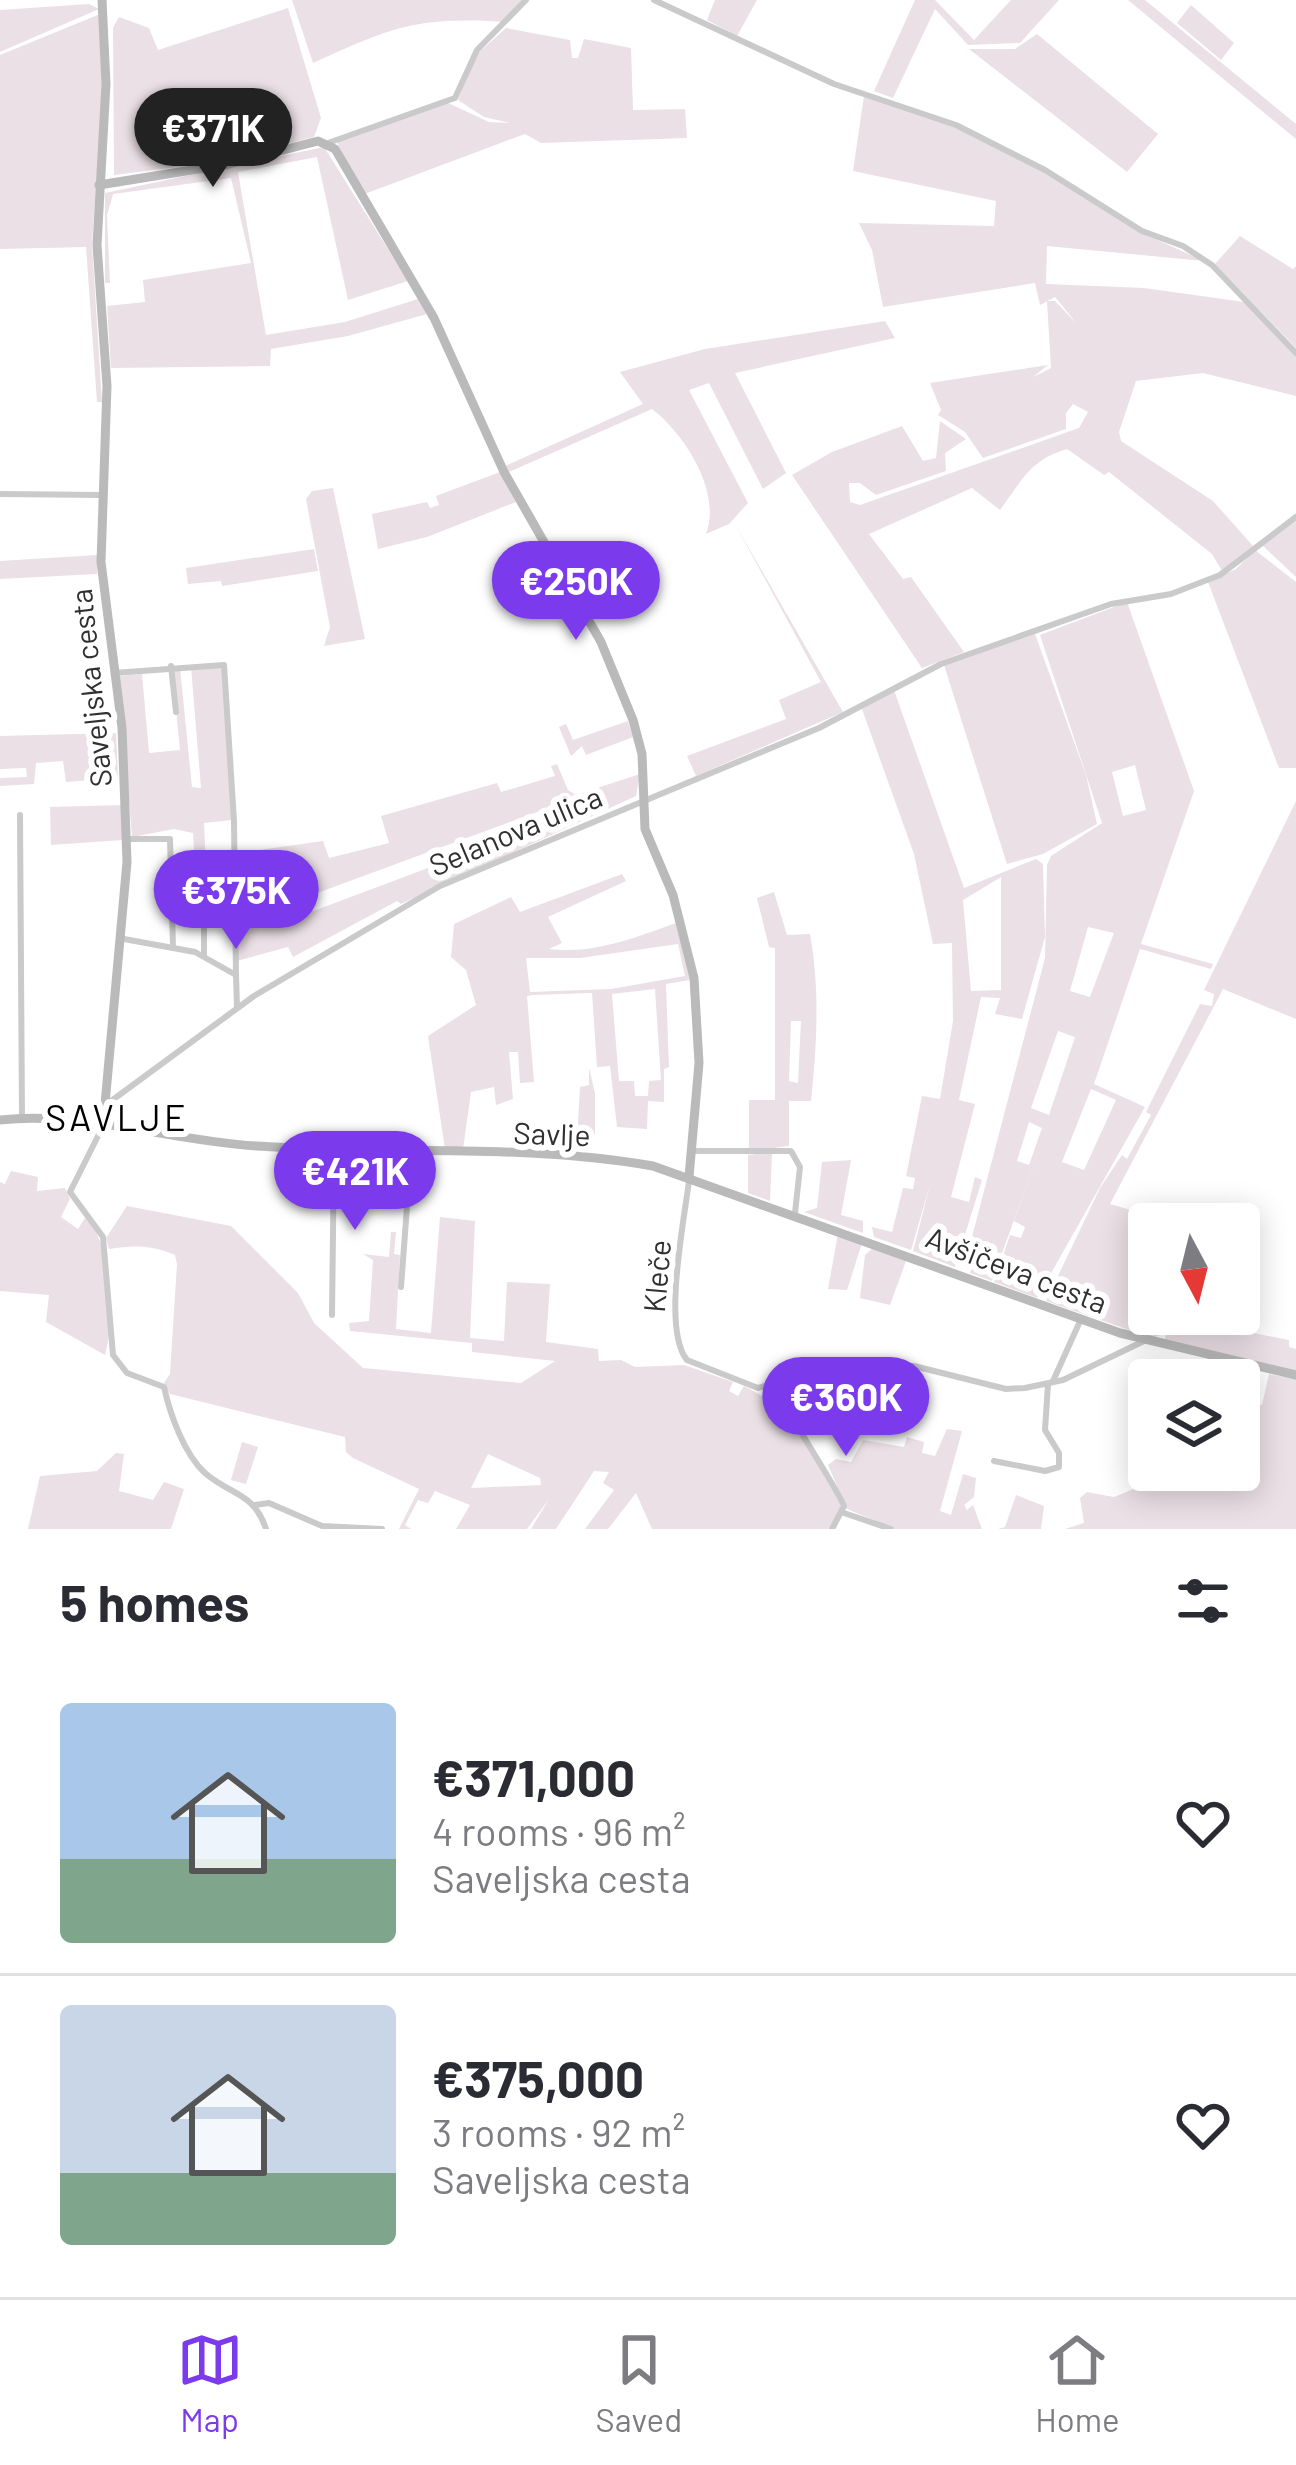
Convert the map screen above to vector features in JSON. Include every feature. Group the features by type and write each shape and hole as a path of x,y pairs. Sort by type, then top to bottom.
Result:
{"street":[{"name":"Saveljska cesta","path":"102,0 106,84 99,185 106,371 102,580 127,839 124,939 107,1104 103,1126 70,1192 103,1237 113,1355 127,1373 164,1387 172,1417 200,1468 244,1492 255,1505 268,1503 306,1522 382,1529"},
{"path":"99,185 328,142 455,98 483,43 526,0"},
{"path":"654,0 835,84 956,125 1045,170 1142,231 1183,245 1213,265 1296,353"},
{"path":"328,142 434,318 504,472 601,642 637,736 645,829 673,895 694,978 699,1036 689,1177"},
{"path":"0,494 102,495"},
{"name":"Selanova ulica","path":"107,1104 237,1007 440,886 819,728 940,664 1111,604 1171,593 1220,575 1296,518"},
{"path":"114,673 224,665 235,835 237,1007"},
{"path":"171,666 176,712"},
{"path":"20,815 22,1118"},
{"path":"127,839 170,838 172,943"},
{"path":"204,920 204,956"},
{"path":"124,939 172,943 236,975"},
{"name":"Savlje","path":"0,1120 22,1118 334,1151 605,1159 689,1177"},
{"path":"332,1315 334,1151"},
{"path":"694,1151 791,1151 800,1167 795,1214"},
{"path":"401,1287 411,1153"},
{"name":"Avšičeva cesta","path":"689,1177 1145,1341 1296,1375"},
{"name":"Kleče","path":"689,1177 675,1315 680,1351 687,1360 758,1388 778,1385"},
{"path":"994,1461 1046,1472 1059,1467 1059,1453 1045,1430 1050,1383 1081,1318"},
{"path":"891,1529 844,1513 818,1452 782,1406 778,1385 838,1362 950,1371 1006,1388 1050,1383 1128,1354 1145,1341"},
{"path":"255,1505 266,1529"},
{"path":"832,1529 844,1513"}],"shaded area":[{"path":"292,0 524,0 504,22 448,21 404,27 313,63"},
{"path":"715,0 757,0 737,36 707,20"},
{"path":"915,0 935,0 974,40 1011,0 1059,0 1020,43 968,45 935,9 893,98 874,91"},
{"path":"1128,0 1145,0 1296,124 1296,139"},
{"path":"89,4 99,9 0,52 0,10"},
{"path":"1191,5 1234,43 1221,60 1177,23"},
{"path":"288,8 321,118 314,137 240,156 232,125 184,133 195,165 114,175 113,28 119,17 149,28 158,50"},
{"path":"100,14 102,100 92,244 102,402 97,402 86,247 0,249 0,55"},
{"path":"506,28 570,40 572,58 578,58 584,39 631,48 633,110 685,109 687,138 541,143 525,134 362,195 337,142 448,103 489,122 510,123 484,117 458,100 476,55"},
{"path":"1037,34 1158,134 1127,172 969,49 1015,49"},
{"path":"864,96 921,112 976,137 1048,174 1140,232 1204,261 1047,246 1046,284 1144,288 1244,302 1296,356 1296,396 1203,373 1136,381 1119,432 1121,441 1213,501 1253,546 1222,571 1212,554 1109,472 1104,475 1067,449 1028,472 1000,510 972,488 869,534 903,579 911,577 964,652 922,668 792,475 832,452 902,426 923,461 936,458 940,421 966,439 945,453 946,471 876,495 860,483 849,483 850,502 860,505 1079,428 1088,412 1073,404 1066,413 1066,429 983,458 965,432 938,415 941,410 930,383 1048,365 1033,377 1051,368 1047,301 1040,305 1035,283 883,307 872,250 859,223 994,226 996,201 853,171"},
{"path":"324,147 408,281 348,300 317,157 238,172 266,335 345,322 418,299 427,314 348,336 271,349 270,366 111,368 107,306 145,302 143,280 251,263 231,178 113,194 107,215 110,283 105,283 105,193"},
{"path":"1240,236 1293,269 1296,266 1296,348 1215,264"},
{"path":"885,321 895,338 735,373 786,473 763,489 709,383 689,390 748,503 729,524 706,534 710,518 705,483 677,433 652,409 509,472 505,466 643,404 620,372 705,349"},
{"path":"500,472 516,502 427,537 378,549 372,514 427,502 430,508 439,505 436,496"},
{"path":"333,488 365,639 324,646 330,627 306,499 312,491"},
{"path":"1296,521 1296,577 1262,545"},
{"path":"735,524 843,712 696,776 687,756 786,719 779,700 821,682"},
{"path":"314,549 318,571 222,586 221,581 188,584 186,568"},
{"path":"1255,550 1296,582 1296,768 1279,768 1208,582 1236,569"},
{"path":"97,555 97,574 0,579 0,561"},
{"path":"1127,602 1194,791 1141,944 1213,964 1211,969 1140,949 1094,1084 1145,1107 1037,1298 994,1282 1010,1235 1021,1238 1025,1227 1014,1221 1043,1140 992,1281 970,1273 974,1260 967,1256 1045,958 1047,865 1051,856 1102,823 1040,635","holes":["1135,765 1146,810 1123,816 1112,772","1088,927 1114,933 1090,997 1070,991","1058,1031 1075,1037 1049,1115 1031,1108","1091,1089 1116,1100 1084,1170 1062,1162","1029,1122 1042,1128 1029,1165 1017,1161"]},
{"path":"1035,634 1086,775 1097,824 1043,854 1007,864 944,665"},
{"path":"218,663 223,668 232,820 204,823 206,866 195,865 193,833 174,829 132,837 119,676 142,674 149,753 180,750 172,669 180,668 192,787 201,788 191,667"},
{"path":"894,690 964,888 1036,859 1043,864 1045,937 1022,1019 995,1014 1000,998 981,997 959,1100 975,1104 951,1197 969,1202 975,1177 982,1180 955,1267 913,1251 930,1185 911,1250 874,1237 872,1227 892,1232 903,1188 913,1189 915,1178 906,1176 922,1096 940,1099 953,1021 952,943 933,944 914,854 862,709","holes":["1001,877 1001,990 971,991 963,900"]},
{"path":"628,721 633,737 586,755 582,746 571,756 559,727 566,724 573,740"},
{"path":"116,733 118,778 66,782 63,761 36,763 34,784 0,786 0,778 27,777 26,768 0,769 0,736"},
{"path":"557,764 568,790 576,795 640,774 636,796 401,904 397,901 293,957 288,947 237,961 237,853 323,841 329,858 389,843 381,816 497,783 501,792 555,776 551,766","holes":["570,800 575,813 308,913 301,899"]},
{"path":"1296,801 1296,1019 1223,989 1110,1204 1128,1209 1128,1330 1046,1301 1100,1188 1122,1155 1127,1159 1151,1115 1146,1112 1200,1004 1212,1006 1214,994 1204,990"},
{"path":"122,805 123,840 51,845 50,807"},
{"path":"622,874 626,881 548,917 562,943 549,949 597,947 676,923 690,980 666,984 669,1067 664,1069 664,1102 648,1101 647,1129 617,1127 610,1066 597,1067 592,993 532,995 527,996 534,1082 520,1083 518,1052 509,1052 513,1099 496,1105 494,1087 471,1092 463,1149 445,1149 428,1036 476,1005 466,970 451,957 454,924 511,897 520,912","holes":["678,944 685,976 611,989 530,992 526,958 580,958","655,989 661,1080 649,1081 648,1096 635,1096 634,1081 619,1081 612,994"]},
{"path":"774,892 787,935 810,934 816,1038 811,1101 789,1101 789,1146 749,1151 749,1100 775,1100 775,948 769,947 757,898","holes":["791,1021 801,1021 798,1083 789,1081"]},
{"path":"589,1068 595,1093 595,1134 585,1134 583,1142 577,1140 580,1087 589,1085"},
{"path":"772,1152 770,1201 748,1193 748,1155"},
{"path":"851,1160 841,1215 863,1221 863,1233 804,1212 817,1208 822,1162"},
{"path":"11,1171 38,1177 37,1191 65,1188 70,1199 61,1217 78,1229 85,1218 94,1230 109,1283 105,1355 46,1322 49,1295 0,1291 0,1182 5,1184"},
{"path":"127,1206 231,1226 298,1293 314,1323 363,1368 521,1383 555,1361 472,1352 472,1343 350,1331 349,1323 369,1321 373,1260 363,1254 389,1257 391,1232 396,1232 394,1254 400,1255 396,1329 431,1333 440,1217 475,1221 470,1338 504,1341 507,1282 550,1284 546,1342 598,1349 599,1361 621,1360 635,1367 684,1365 733,1382 729,1391 738,1396 744,1386 762,1396 790,1421 812,1452 840,1503 840,1514 828,1529 652,1529 636,1493 608,1529 585,1529 614,1490 603,1483 609,1472 594,1471 556,1529 531,1529 549,1499 527,1529 456,1529 470,1505 435,1491 428,1503 418,1500 405,1525 411,1529 399,1529 419,1489 353,1458 346,1452 345,1437 170,1394 164,1383 170,1374 175,1255 142,1247 109,1249 106,1238","holes":["488,1454 540,1478 541,1485 471,1488"]},
{"path":"838,1234 862,1243 847,1290 828,1289"},
{"path":"874,1247 906,1261 890,1305 860,1298 865,1255"},
{"path":"1260,1334 1289,1340 1289,1347 1296,1349 1296,1371 1260,1363 1260,1359 1164,1341 1166,1335"},
{"path":"1269,1374 1296,1379 1296,1529 1065,1529 1084,1523 1080,1498 1087,1492 1114,1497 1129,1491 1260,1491 1262,1405"},
{"path":"947,1429 962,1431 940,1511 951,1515 963,1474 976,1478 974,1497 964,1505 967,1510 973,1505 982,1529 895,1529 847,1509 828,1465 836,1459 851,1462 863,1440 904,1447 907,1437 924,1442 922,1453 935,1456"},
{"path":"242,1442 258,1447 246,1484 231,1480"},
{"path":"116,1453 124,1454 119,1491 153,1500 164,1482 184,1489 171,1529 28,1529 40,1476 97,1471"},
{"path":"1016,1495 1044,1506 1041,1529 998,1529 1005,1527"}],"district":[{"name":"SAVLJE","path":"117,1116"}]}
